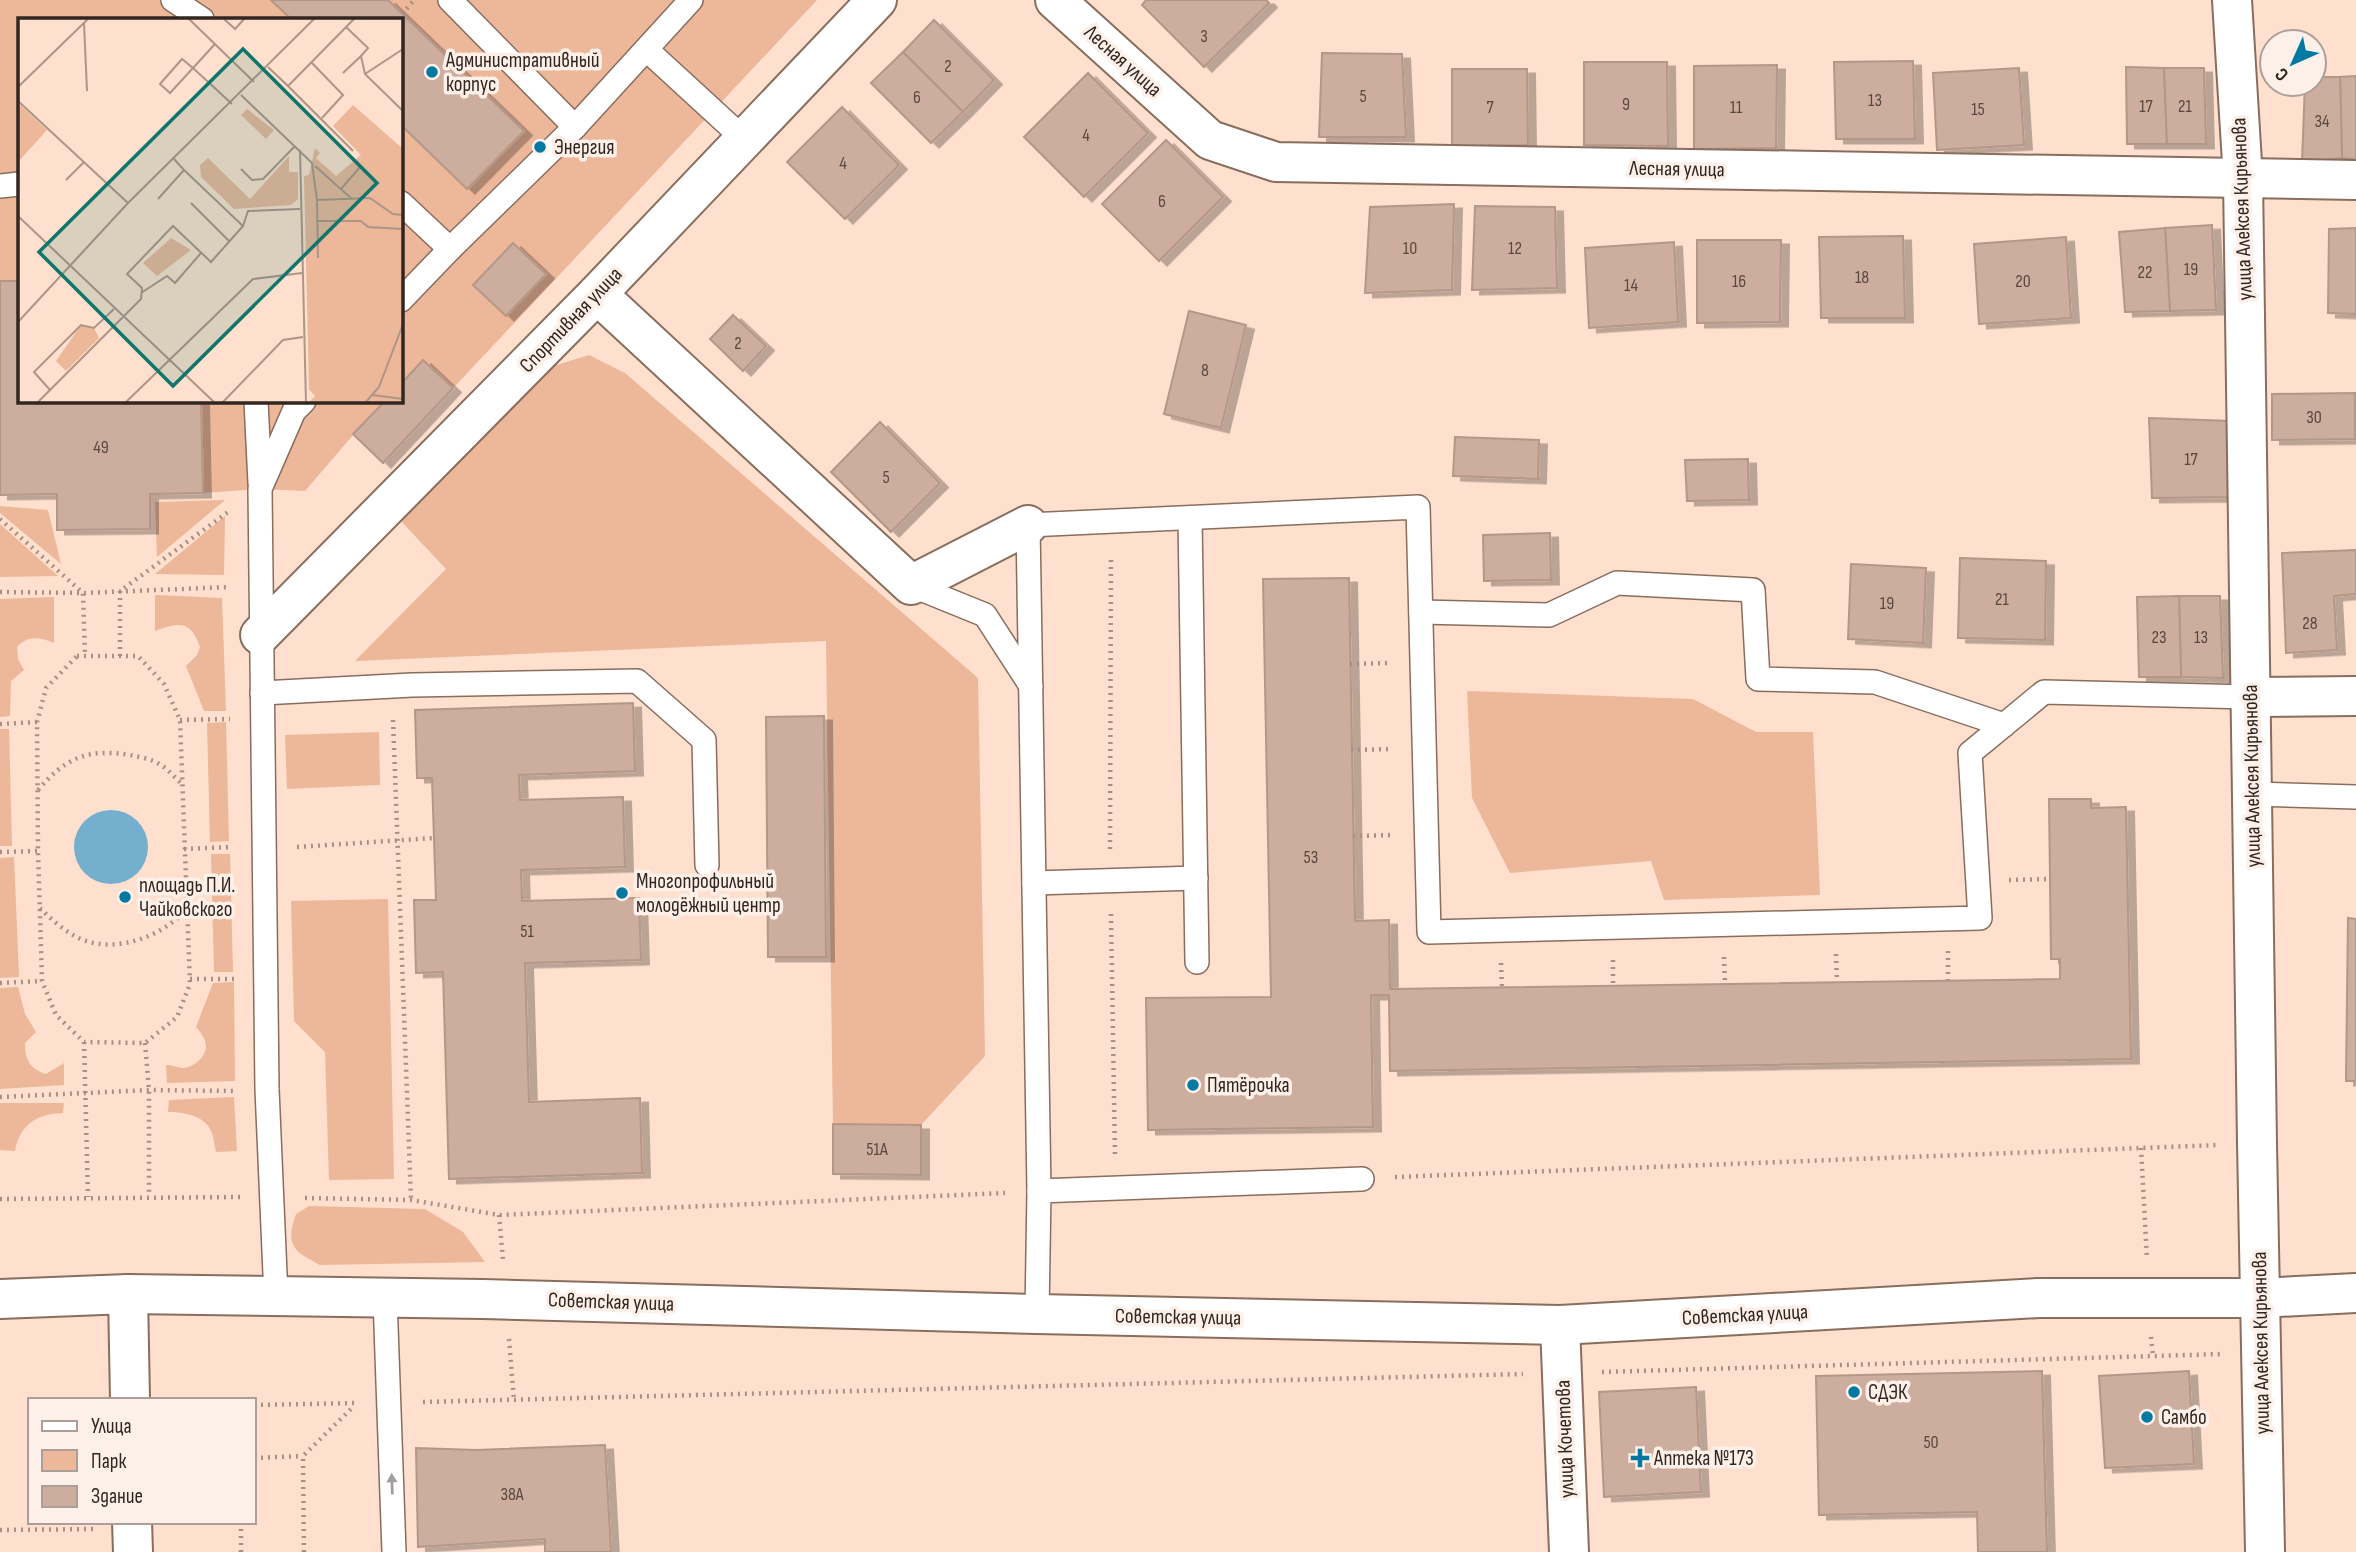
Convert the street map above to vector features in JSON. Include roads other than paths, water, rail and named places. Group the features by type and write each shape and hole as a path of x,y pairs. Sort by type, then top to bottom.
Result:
{"street":[{"name":"Спортивная улица","path":"260,635 597,294 877,0"},
{"name":"Лесная улица","path":"1055,0 1210,140 1276,162 2356,180"},
{"name":"улица Алексея Кирьянова","path":"2232,0 2243,179 2256,1143 2265,1552"},
{"path":"597,294 911,585 1028,525"},
{"path":"2250,697 2356,696"},
{"name":"Советская улица","path":"0,1299 128,1294 385,1298 1560,1325 2039,1298 2260,1298 2356,1293"},
{"path":"128,1294 130,1398"},
{"name":"улица Кочетова","path":"1560,1325 1569,1552"},
{"path":"115,1525 133,1552"}],"lane":[{"path":"173,0 200,18"},
{"path":"450,0 575,127"},
{"path":"402,299 575,127 691,0"},
{"path":"647,50 744,140"},
{"path":"0,186 18,184"},
{"path":"402,204 450,249"},
{"path":"256,402 260,489 267,1090 276,1297"},
{"path":"260,489 297,404"},
{"path":"1037,1314 1039,1191 1028,525 1418,507 1429,932 1980,918 1970,753 2004,724 2044,692 2250,697"},
{"path":"1190,518 1197,962"},
{"path":"1421,612 1549,615 1617,583 1753,590 1758,679 1875,682 2004,724"},
{"path":"911,585 985,615 1031,686"},
{"path":"262,693 412,685 637,681 704,740 707,865"},
{"path":"2253,794 2356,797"},
{"path":"1034,883 1196,878"},
{"path":"1039,1191 1362,1179"},
{"path":"385,1298 394,1552"}],"water":[{"path":"104,810 118,810 132,816 142,826 148,847 146,861 132,878 118,884 104,884 90,878 80,868 74,854 74,840 80,826 90,816"}],"place":[{"name":"Административный корпус","path":"432,72"},
{"name":"Энергия","path":"540,147"},
{"name":"Многопрофильный молодёжный центр","path":"622,893"},
{"name":"площадь П.И. Чайковского","path":"125,897"},
{"name":"Пятёрочка","path":"1193,1085"},
{"name":"СДЭК","path":"1854,1392"},
{"name":"Самбо","path":"2147,1417"},
{"name":"Аптека №173","path":"1640,1458"}]}
